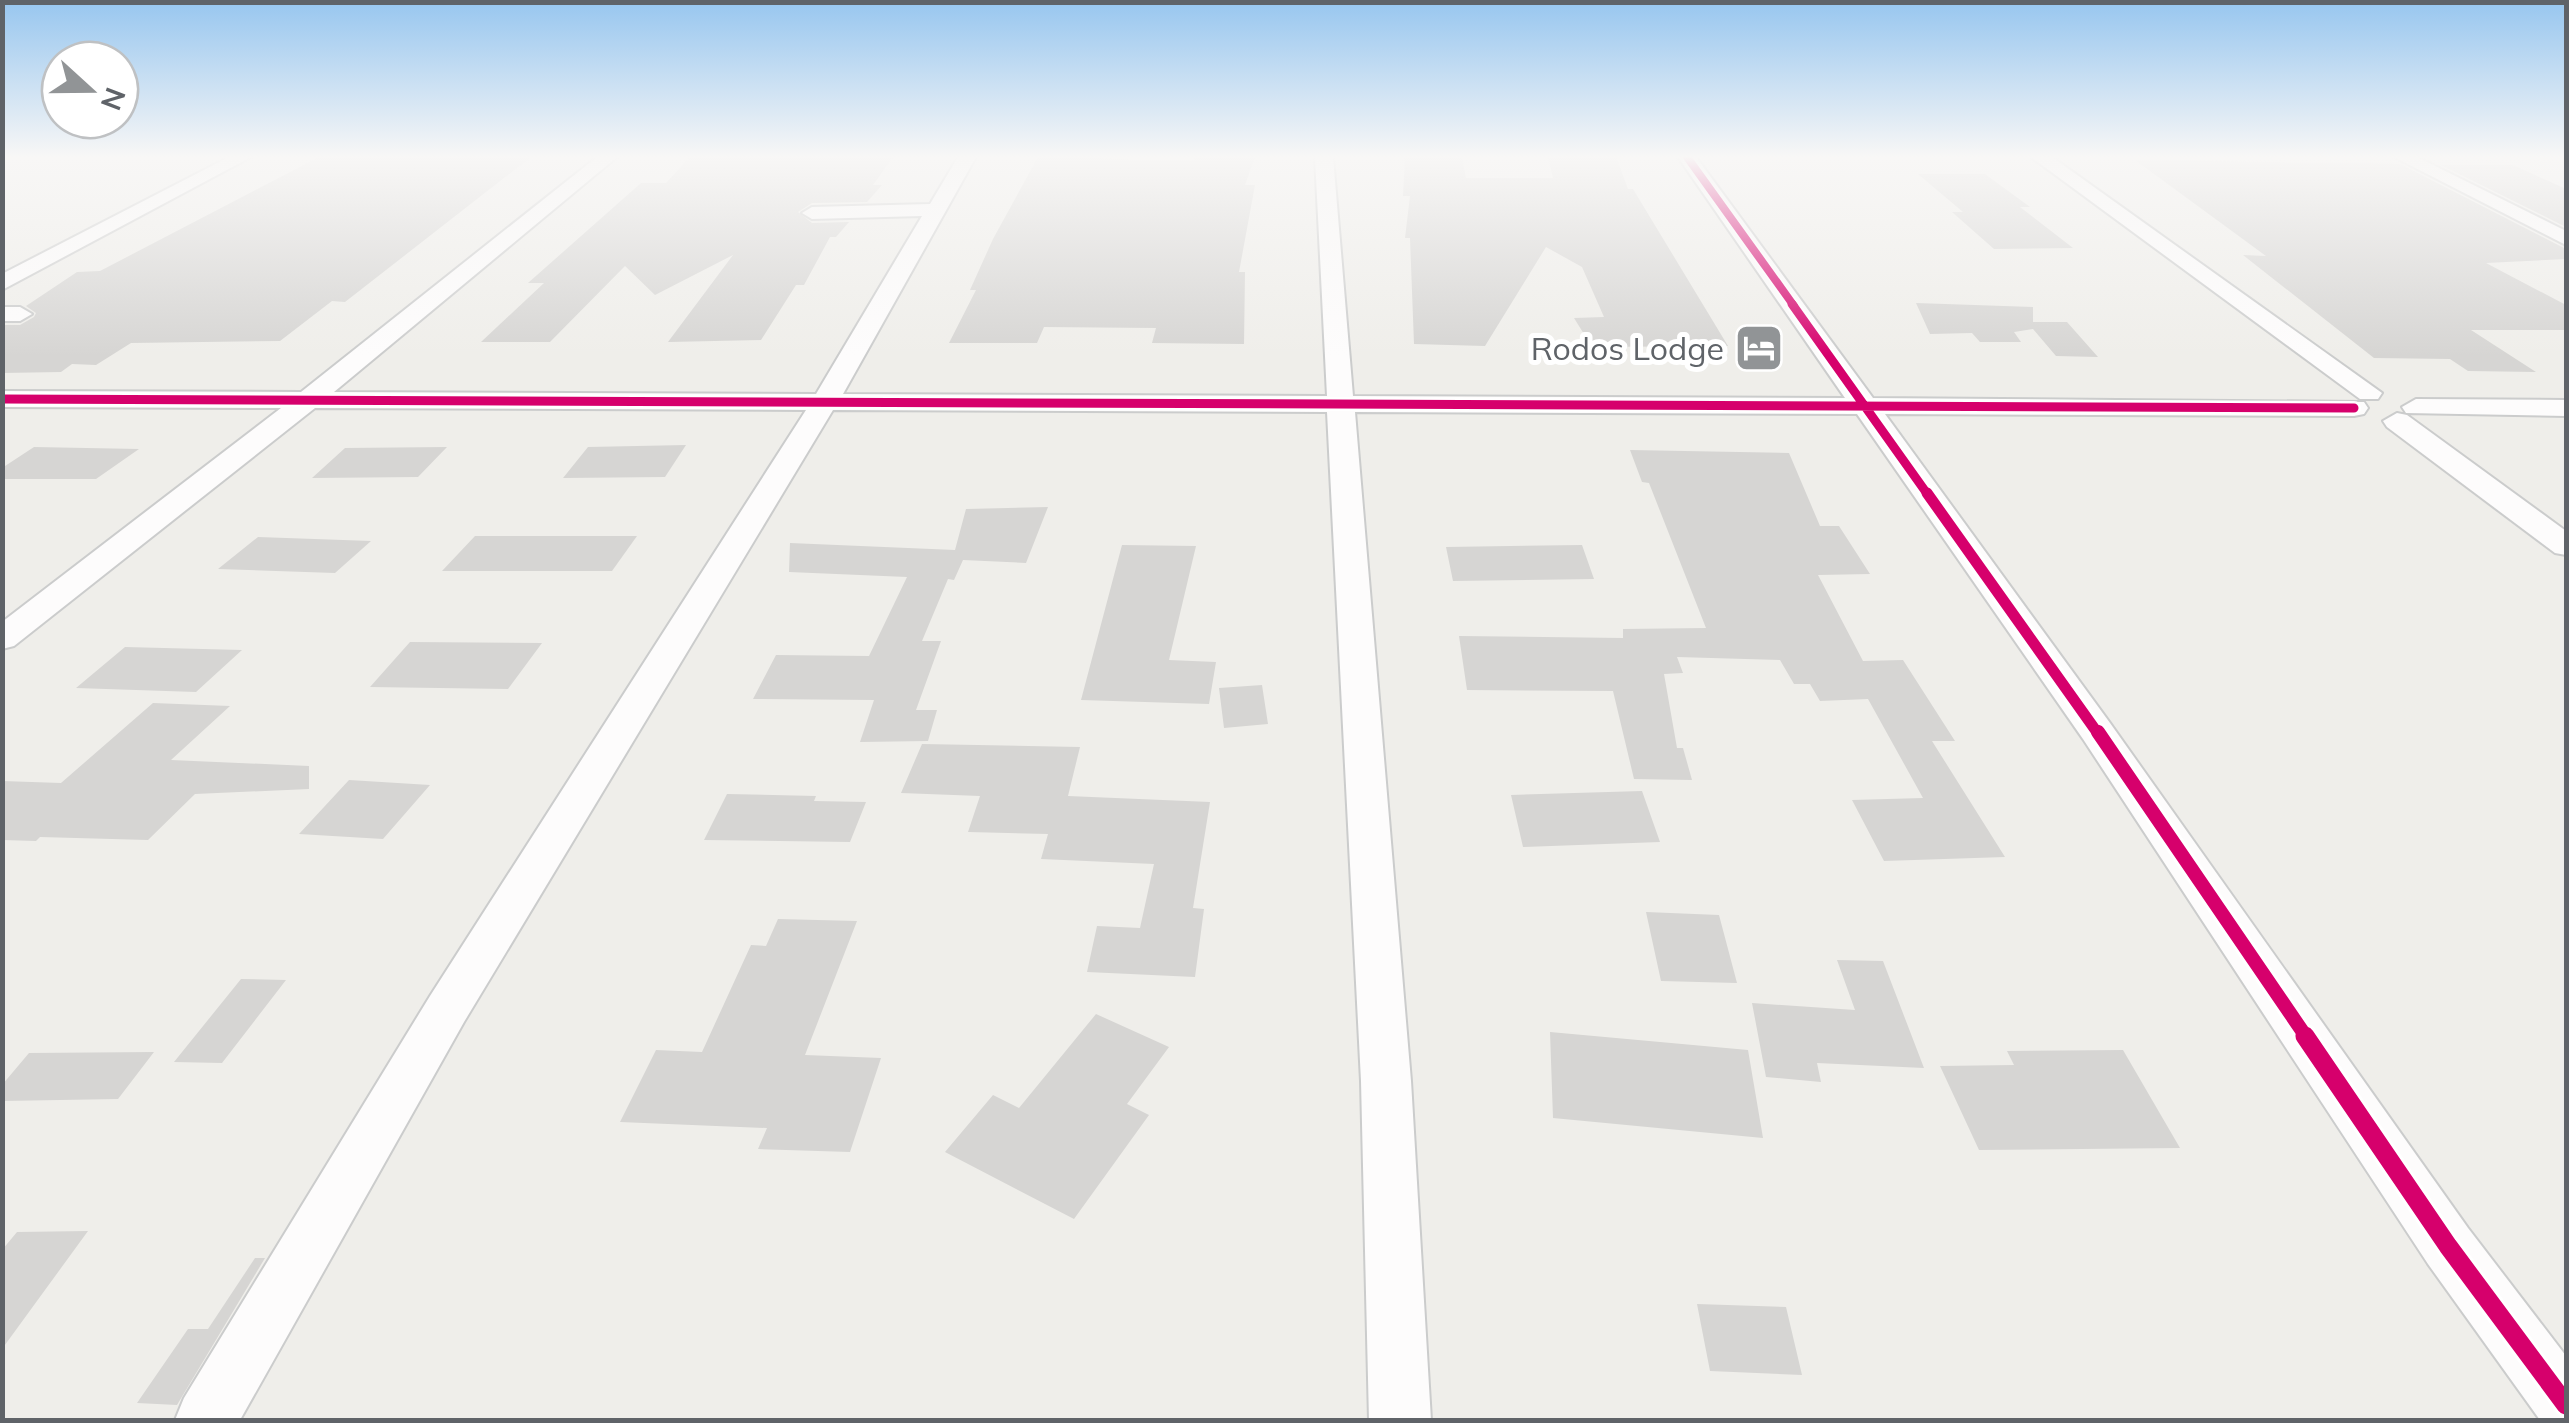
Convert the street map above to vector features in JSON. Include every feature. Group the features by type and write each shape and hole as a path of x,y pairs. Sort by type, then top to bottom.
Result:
{"street":[{"path":"2,283 115,223"},
{"path":"2,639 307,401 525,223"},
{"path":"206,1420 447,1009 824,403 928,223"},
{"path":"1328,223 1386,1081 1400,1420"},
{"path":"1735,223 2097,732 2448,1246 2566,1404"},
{"path":"2129,223 2362,400"},
{"path":"2535,223 2566,239"},
{"path":"2,400 1865,407 2362,400 2407,414 2566,408"},
{"path":"2407,414 2566,546"}],"building":[{"path":"191,223 446,223 345,302 332,301 280,341 131,343 96,365 72,364 61,372 2,373 2,325 20,325 34,317 36,313 26,306 77,272 100,271"},
{"path":"595,223 848,223 836,237 830,237 804,285 796,285 761,340 668,342 733,255 655,295 625,266 550,342 481,342 544,283 528,283"},
{"path":"1002,223 1248,223 1239,272 1245,272 1244,344 1152,343 1156,328 1044,327 1037,343 949,343 976,290 970,290"},
{"path":"1407,223 1654,223 1728,346 1592,347 1574,318 1604,317 1582,267 1546,247 1485,346 1414,344 1410,238 1405,238"},
{"path":"1965,223 2041,223 2073,248 1994,249"},
{"path":"2222,223 2516,223 2566,249 2566,259 2486,263 2566,305 2566,330 2471,330 2536,372 2468,371 2450,359 2374,358 2243,255 2266,256"},
{"path":"1916,303 2033,307 2033,322 2067,322 2098,357 2056,356 2033,329 2014,332 2021,342 1980,342 1972,333 1930,334"},
{"path":"686,445 665,477 563,478 588,447"},
{"path":"34,447 139,449 96,479 2,479 2,468"},
{"path":"447,447 418,477 312,478 345,448"},
{"path":"1630,450 1789,453 1820,526 1839,526 1870,574 1818,575 1863,661 1903,660 1955,741 1932,741 2005,857 1884,861 1852,800 1923,798 1868,699 1820,701 1810,684 1794,684 1780,660 1677,657 1683,673 1664,674 1677,748 1683,748 1692,780 1634,779 1613,691 1467,690 1459,636 1623,638 1623,629 1706,628 1649,483 1642,482"},
{"path":"1048,507 1026,563 963,560 954,580 948,579 922,641 941,641 916,710 937,710 928,741 860,742 874,700 753,699 776,655 869,656 907,577 789,572 790,543 955,550 966,509"},
{"path":"475,536 637,536 612,571 442,571"},
{"path":"258,537 371,541 335,573 218,569"},
{"path":"1122,545 1196,546 1169,660 1216,662 1209,704 1081,700"},
{"path":"1582,545 1594,579 1453,581 1446,547"},
{"path":"410,642 542,643 508,689 370,687"},
{"path":"125,647 242,650 196,692 76,688"},
{"path":"1262,685 1268,724 1224,728 1219,688"},
{"path":"153,703 230,706 171,760 309,766 309,789 195,794 148,840 2,840 2,781 61,783"},
{"path":"922,744 1080,747 1068,796 1210,802 1193,908 1204,909 1195,977 1087,972 1097,926 1140,928 1154,864 1041,859 1048,834 968,832 980,796 901,793"},
{"path":"349,780 430,785 383,839 299,834"},
{"path":"1642,791 1660,842 1523,847 1511,795"},
{"path":"727,794 816,796 814,801 866,802 850,842 704,840"},
{"path":"1646,912 1719,915 1737,983 1661,981"},
{"path":"778,919 857,921 805,1055 881,1058 850,1152 758,1149 767,1128 620,1122 656,1050 702,1052 751,945 766,946"},
{"path":"1837,960 1883,961 1924,1068 1817,1063 1821,1082 1766,1077 1752,1003 1855,1010"},
{"path":"241,979 286,980 222,1063 174,1062"},
{"path":"1096,1014 1169,1047 1127,1104 1149,1115 1074,1219 945,1152 993,1095 1019,1108"},
{"path":"1550,1032 1748,1050 1763,1138 1553,1118"},
{"path":"2123,1050 2180,1148 1979,1150 1940,1066 2014,1065 2007,1051"},
{"path":"154,1052 118,1099 2,1101 2,1085 29,1053"},
{"path":"88,1231 2,1349 2,1250 17,1232"},
{"path":"255,1258 265,1258 177,1405 137,1403 188,1329 208,1329"},
{"path":"1697,1304 1786,1307 1802,1375 1710,1371"}],"cycle path":[{"path":"1734,223 2097,731 2448,1246 2566,1405"},
{"path":"2,399 2354,408"}],"place":[{"name":"Rodos Lodge","path":"1759,348"}]}
